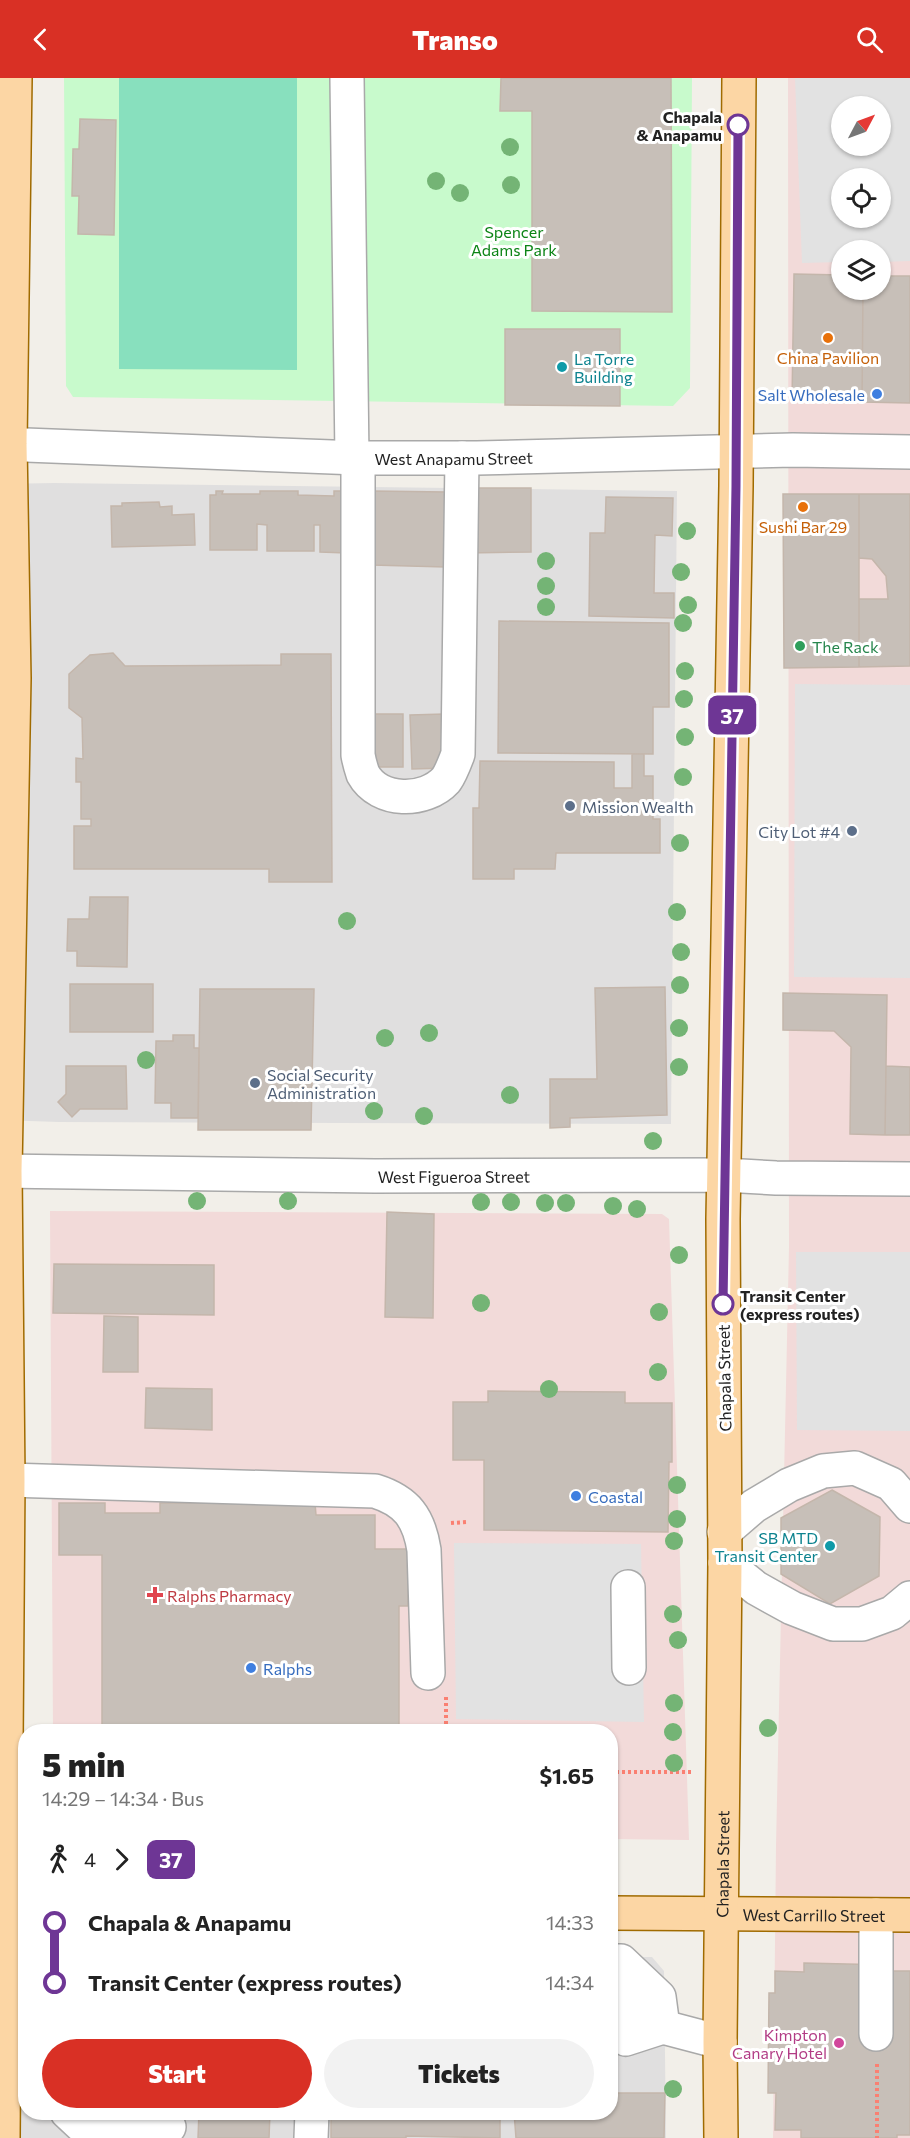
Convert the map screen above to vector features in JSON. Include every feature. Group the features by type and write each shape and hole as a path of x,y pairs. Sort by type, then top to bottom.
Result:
{"main road":[{"path":"3,2138 14,2071 4,1515 8,1479 2,1171 14,678 5,444 15,78"},
{"name":"Chapala Street","path":"721,2138 724,1175 736,450 739,78"},
{"name":"West Carrillo Street","path":"618,1913 910,1915"}],"street":[{"path":"347,78 355,458 358,755 364,775 383,793 409,797 433,791 447,779 458,754 462,458"},
{"name":"West Anapamu Street","path":"5,444 355,458 462,458 736,450 910,453"},
{"name":"West Figueroa Street","path":"2,1171 375,1176 724,1175 776,1178 910,1179"},
{"path":"910,1506 891,1484 855,1468 823,1471 789,1485 764,1500 724,1547 756,1588 792,1608 833,1624 862,1624 892,1613 910,1599"},
{"path":"8,1479 375,1491 390,1496 404,1505 422,1533 428,1673"},
{"path":"628,1587 629,1668"},
{"path":"876,1915 876,2034"},
{"path":"618,1961 621,1961 660,1997 663,2027"},
{"path":"618,1994 637,2012 663,2027 720,2042"},
{"path":"618,2032 626,2039 663,2027"},
{"path":"76,2120 82,2126 169,2127"},
{"path":"311,2138 312,2120"}],"path":[{"path":"444,1523 468,1522"},
{"path":"618,1773 662,1773"},
{"path":"876,2034 877,2138"}],"shaded area":[{"path":"788,78 910,78 910,2138 773,2138 776,1846 789,1247"},
{"path":"795,78 910,78 910,261 891,262 891,240 831,240 831,262 802,263"},
{"path":"0,484 677,491 671,1124 0,1120"},
{"name":"City Lot #4","path":"795,684 910,685 910,978 794,977"},
{"path":"50,1211 662,1214 669,1219 689,1840 618,1839 618,1724 53,1724"},
{"path":"796,1252 910,1252 910,1431 797,1430"},
{"path":"454,1543 641,1544 644,1722 456,1719"},
{"path":"0,1955 18,1955 18,2120 618,2120 618,1957 652,1957 664,1971 666,2138 0,2138"}],"green space":[{"name":"Spencer Adams Park","path":"64,78 692,78 690,388 673,406 73,397 66,386"},
{"path":"119,78 297,78 297,370 119,369"}],"building":[{"path":"501,78 671,78 672,312 532,311 532,111 500,111"},
{"path":"80,119 116,120 114,235 78,234 79,196 72,196 73,149 79,149"},
{"path":"794,274 831,275 831,300 863,300 862,402 792,401"},
{"path":"891,276 910,276 910,403 862,402 863,300 891,300"},
{"name":"La Torre Building","path":"505,329 620,329 620,406 505,405"},
{"path":"468,488 531,488 531,552 467,553"},
{"path":"216,491 223,491 222,494 260,494 260,491 298,491 298,495 334,496 334,491 343,491 346,553 320,552 320,525 314,525 314,551 267,551 267,525 257,524 257,550 210,550 210,495 216,495"},
{"path":"373,491 446,492 445,567 372,565"},
{"path":"783,494 859,494 859,667 784,668"},
{"path":"859,494 910,494 910,666 859,667 859,599 888,599 886,576 872,559 859,558"},
{"path":"606,497 673,498 672,536 655,535 654,593 674,593 674,618 589,616 590,533 605,533"},
{"path":"159,502 160,507 172,506 172,515 194,514 195,545 112,547 111,506 122,506 122,503"},
{"path":"499,621 669,623 669,707 653,707 653,754 498,753"},
{"path":"113,653 125,666 281,665 281,654 331,654 332,882 269,882 269,869 74,869 74,826 91,826 91,819 81,819 81,782 76,782 76,758 83,759 82,718 69,708 69,674 90,655"},
{"path":"374,714 403,714 403,767 374,767"},
{"path":"444,714 446,768 412,769 410,715"},
{"path":"632,754 644,754 644,776 653,776 653,819 660,819 660,853 556,853 555,869 514,869 514,879 473,879 473,808 479,808 480,761 614,762 614,788 632,788"},
{"path":"90,897 128,897 127,967 77,966 77,951 67,951 68,919 89,919"},
{"path":"70,984 153,984 153,1032 70,1032"},
{"path":"665,987 667,1115 570,1118 570,1127 550,1128 550,1079 597,1079 595,988"},
{"name":"Social Security Administration","path":"200,989 314,989 311,1130 198,1130"},
{"path":"783,993 887,995 885,1135 850,1134 851,1047 834,1031 783,1030"},
{"path":"173,1035 194,1035 194,1048 199,1048 198,1118 171,1118 171,1103 155,1103 156,1041 173,1041"},
{"path":"66,1066 126,1066 127,1109 80,1109 72,1117 58,1102 66,1094"},
{"path":"886,1066 910,1067 910,1135 885,1135"},
{"path":"387,1212 434,1214 433,1318 385,1317"},
{"path":"54,1264 214,1265 214,1315 53,1313"},
{"path":"104,1316 138,1317 138,1372 103,1372"},
{"path":"146,1388 212,1389 212,1430 145,1428"},
{"path":"488,1391 625,1392 625,1403 672,1403 672,1462 669,1462 668,1532 484,1530 484,1460 453,1460 453,1402 488,1402"},
{"name":"SB MTD Transit Center","path":"832,1490 880,1517 879,1576 830,1604 781,1574 781,1518"},
{"name":"Ralphs","path":"59,1503 105,1503 105,1513 160,1513 160,1503 315,1503 316,1515 375,1515 375,1549 408,1549 408,1606 399,1606 399,1724 102,1724 102,1555 59,1555"},
{"name":"Kimpton Canary Hotel","path":"804,1963 889,1965 889,1971 910,1971 910,2135 897,2135 897,2138 801,2138 801,2130 775,2130 776,2093 768,2093 769,1993 775,1993 775,1971 804,1972"},
{"path":"618,2093 665,2093 664,2138 516,2138 515,2120 618,2120"},
{"path":"199,2120 270,2120 269,2138 198,2138"},
{"path":"331,2120 500,2120 500,2138 406,2136 406,2138 331,2138"}],"bus line":[{"name":"37","path":"723,1304 736,486 738,125"}],"place":[{"name":"Chapala & Anapamu","path":"738,125"},
{"name":"China Pavilion","path":"828,338"},
{"name":"La Torre Building","path":"562,367"},
{"name":"Salt Wholesale","path":"877,394"},
{"name":"Sushi Bar 29","path":"803,507"},
{"name":"The Rack","path":"800,646"},
{"name":"Mission Wealth","path":"570,806"},
{"name":"City Lot #4","path":"852,831"},
{"name":"Social Security Administration","path":"255,1083"},
{"name":"Transit Center (express routes)","path":"723,1304"},
{"name":"Coastal","path":"576,1496"},
{"name":"SB MTD Transit Center","path":"830,1546"},
{"name":"Ralphs Pharmacy","path":"155,1595"},
{"name":"Ralphs","path":"251,1668"},
{"name":"Kimpton Canary Hotel","path":"839,2043"}]}
